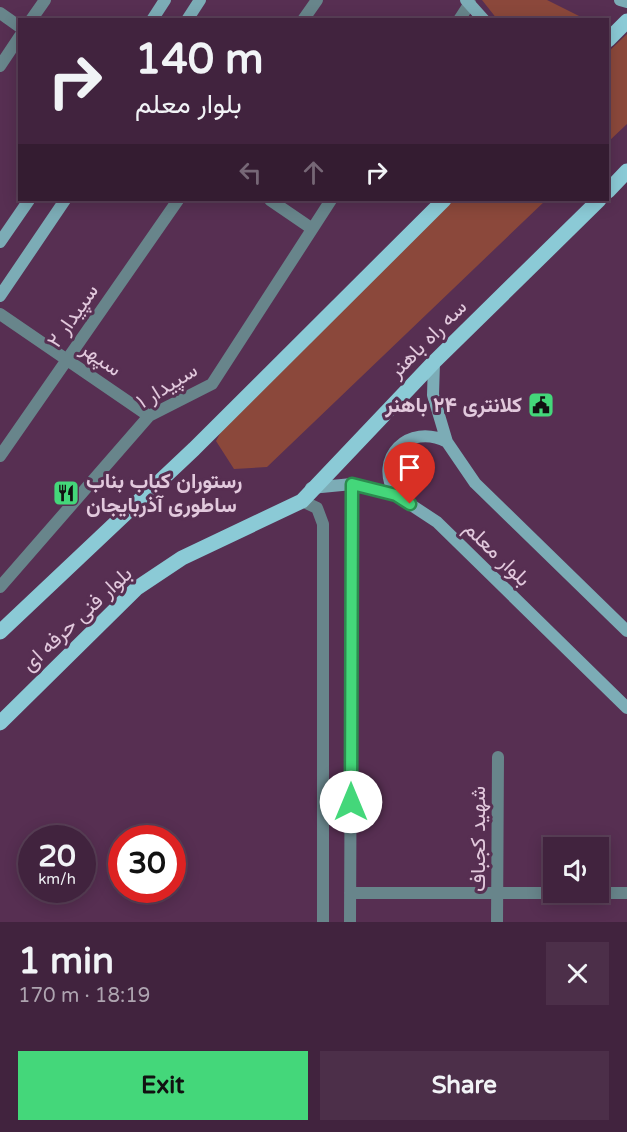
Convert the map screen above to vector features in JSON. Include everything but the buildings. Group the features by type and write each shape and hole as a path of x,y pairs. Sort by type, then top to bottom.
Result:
{"main road":[{"path":"153,18 165,0"},
{"path":"188,18 200,0"},
{"path":"620,0 627,2"},
{"path":"468,2 482,18"},
{"path":"609,39 627,21"},
{"path":"609,190 627,171"},
{"path":"0,242 28,201"},
{"path":"0,296 64,201"},
{"name":"بلوار فنی حرفه ای","path":"2,627 194,449 443,201"},
{"name":"سه راه باهنر","path":"254,522 306,495 434,362 598,201"},
{"name":"بلوار معلم","path":"434,362 433,395 447,442 475,483 627,631"},
{"path":"396,495 389,481 388,465 400,445 423,435 447,442"},
{"name":"بلوار معلم","path":"306,495 352,484 396,495 437,522 627,708"},
{"name":"بلوار فنی حرفه ای","path":"0,723 137,588 182,558 254,522"}],"street":[{"path":"32,18 45,0"},
{"path":"304,18 317,0"},
{"path":"460,18 468,2"},
{"path":"0,13 18,26"},
{"path":"0,66 18,39"},
{"name":"سپیدار ۲","path":"0,456 177,201"},
{"path":"271,201 311,228"},
{"name":"سپیدار ۱","path":"0,587 148,416 212,384 330,201"},
{"name":"سپهر","path":"0,314 148,416"},
{"path":"350,922 352,484"},
{"path":"306,495 317,508 323,524 323,922"},
{"name":"شهید کجباف","path":"497,922 498,757"},
{"path":"350,893 627,893"}],"shaded area":[{"path":"482,0 547,0 583,18 496,18"},
{"path":"627,34 627,124 609,141 609,51"},
{"path":"453,201 545,201 267,467 234,469 216,441 232,411"}],"place":[{"name":"کلانتری ۲۴ باهنر","path":"541,405"},
{"name":"رستوران کباب بناب ساطوری آذربایجان","path":"66,493"}],"route":[{"path":"351,802 352,484 396,495 410,504"}]}
